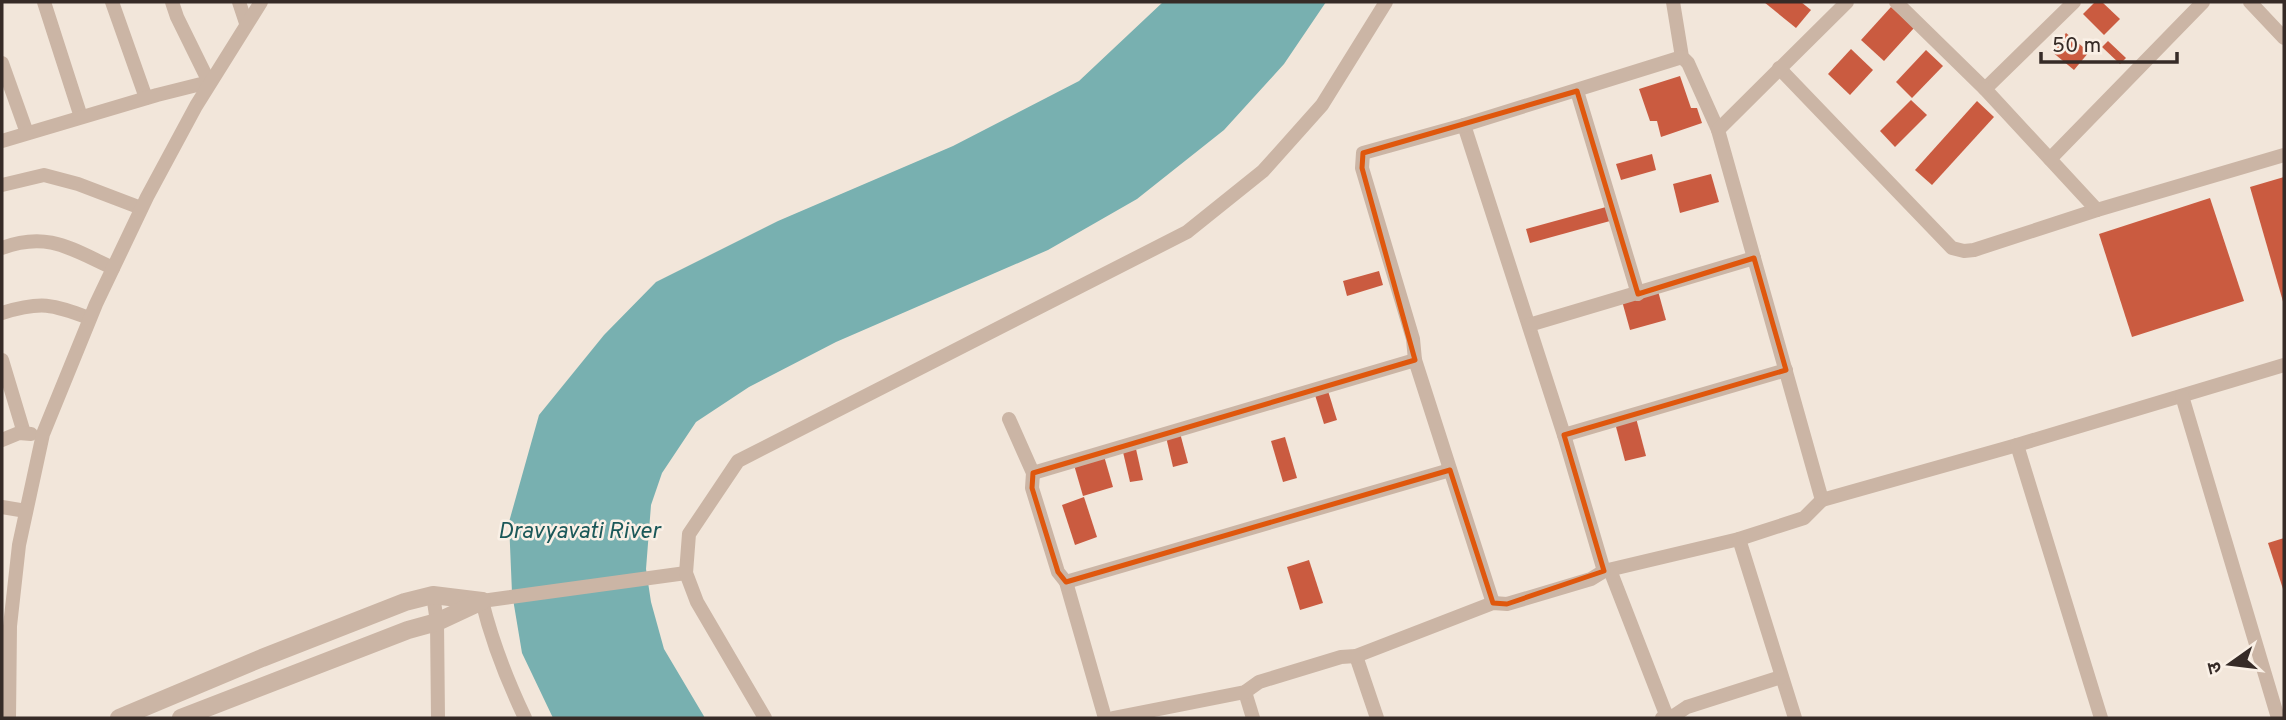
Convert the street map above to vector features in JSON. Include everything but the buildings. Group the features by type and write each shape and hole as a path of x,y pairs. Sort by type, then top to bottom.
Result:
{"street":[{"path":"44,2 81,117"},
{"path":"112,2 146,98"},
{"path":"172,2 177,18 209,82"},
{"path":"240,2 246,23"},
{"path":"9,718 9,573 43,434 89,318 141,208 209,82 261,2"},
{"path":"765,718 697,602 686,573 689,534 738,461 1187,232 1263,171 1322,105 1386,2"},
{"path":"1673,2 1682,57 1688,63 1718,130 1822,500"},
{"path":"1718,130 1847,2"},
{"path":"1896,2 1985,89 2097,210"},
{"path":"1985,89 2074,2"},
{"path":"2050,159 2203,2"},
{"path":"2250,2 2284,38"},
{"path":"1493,603 1415,360 1413,339 1362,168 1363,153 1577,91 1682,57"},
{"path":"2,63 27,134"},
{"path":"1780,68 1952,248 1964,251 2284,155"},
{"path":"2,142 146,98 209,82"},
{"path":"1577,91 1638,294"},
{"path":"1464,125 1607,570 1670,717 1687,707 1781,677"},
{"path":"2,185 44,175 78,184 141,208"},
{"path":"2,248 38,239 57,244 113,268"},
{"path":"1529,325 1754,258"},
{"path":"2,313 29,306 55,305 89,318"},
{"path":"2,360 4,376 24,433"},
{"path":"1033,473 1415,360"},
{"path":"1113,718 1245,692 1259,681 1341,657 1356,656 1493,603 1507,604 1591,579 1607,570 1739,539 1804,518 1822,500 2284,365"},
{"path":"1564,435 1786,370"},
{"path":"2182,396 2278,718"},
{"path":"1009,419 1033,473 1032,488 1058,572 1066,582 1105,718"},
{"path":"2,440 24,433 43,434"},
{"path":"2017,445 2101,718"},
{"path":"1066,582 1450,470"},
{"path":"2,507 26,510"},
{"path":"1739,539 1795,718"},
{"path":"119,718 405,602 433,595 482,601 686,573"},
{"path":"433,595 437,622 438,718"},
{"path":"181,718 408,630 437,622 482,601"},
{"path":"482,601 489,631 506,678 525,718"},
{"path":"1356,656 1377,718"},
{"path":"1245,692 1253,718"}],"highlighted area":[{"path":"1577,91 1638,294 1754,258 1786,370 1564,435 1604,571 1507,604 1493,603 1450,470 1066,582 1058,572 1032,488 1033,473 1415,360 1362,168 1363,153"}],"water":[{"name":"Dravyavati River","path":"1163,2 1326,2 1284,64 1224,130 1137,199 1048,250 836,342 749,387 696,422 662,473 651,505 646,569 651,602 664,649 705,718 553,718 522,653 512,593 509,522 539,415 604,335 656,282 778,221 953,146 1079,81"}]}
